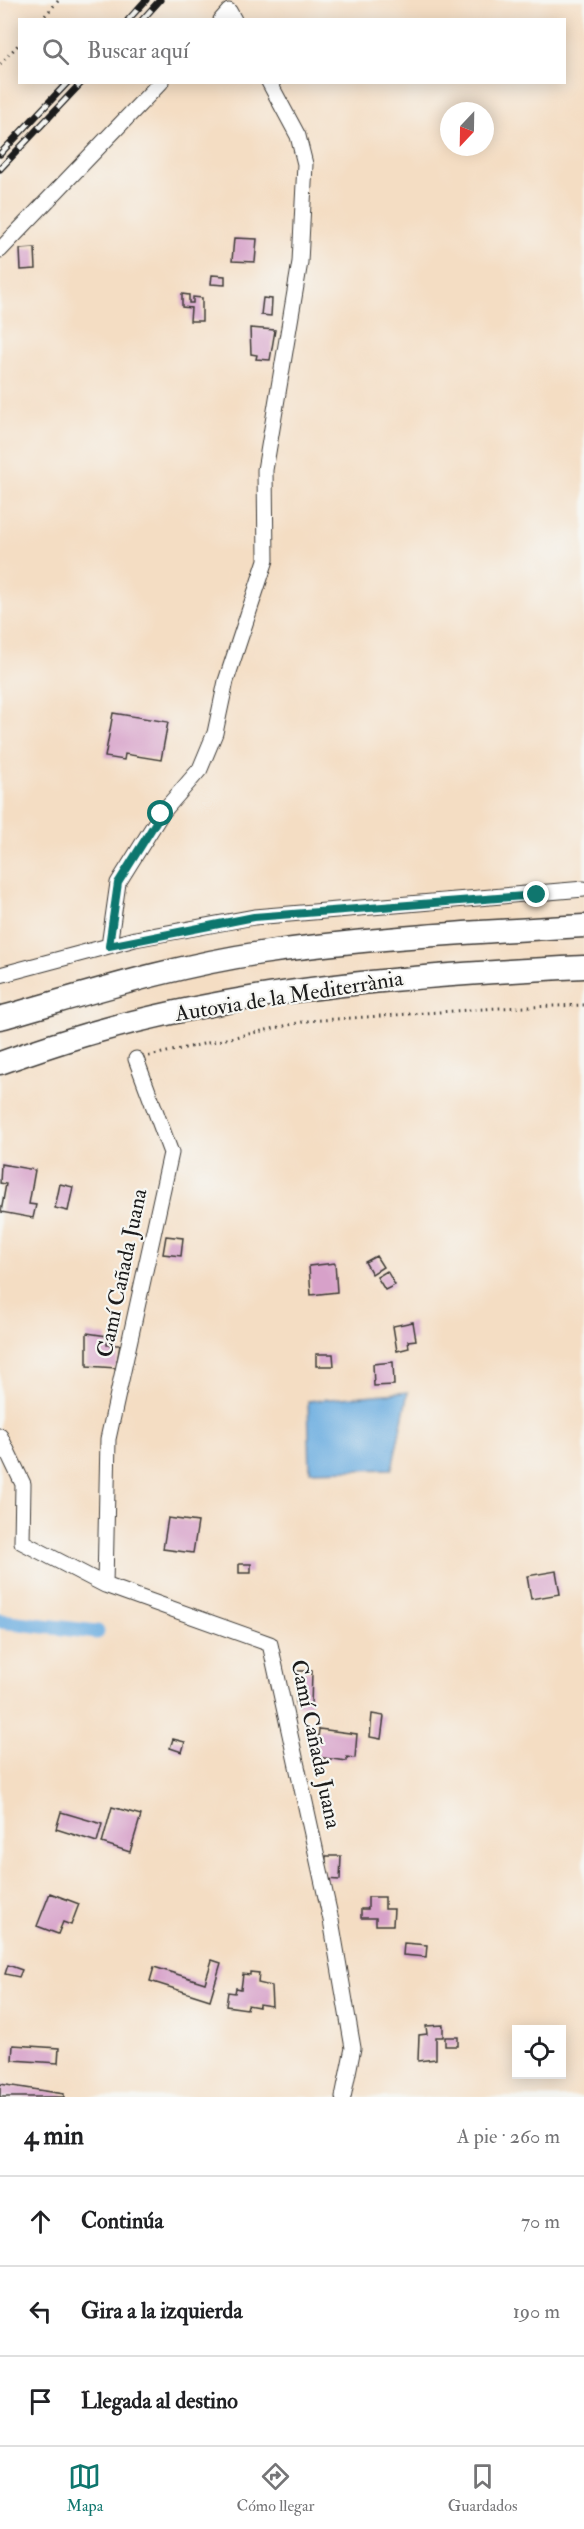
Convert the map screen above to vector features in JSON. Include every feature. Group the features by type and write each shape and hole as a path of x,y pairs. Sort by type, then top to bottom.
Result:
{"highway":[{"name":"Autovia de la Mediterrània","path":"0,1018 142,978 259,954 411,936 584,926"},
{"name":"Autovia de la Mediterrània","path":"0,1063 94,1032 193,1008 264,996 349,984 464,973 584,967"}],"street":[{"path":"223,18 229,11 233,18"},
{"path":"0,250 159,84"},
{"path":"109,946 118,883 161,814 200,770 215,733 226,681 266,560 265,470 300,262 305,164 298,136 269,84"},
{"path":"0,975 109,946 254,917 584,889"},
{"name":"Camí Cañada Juana","path":"136,1059 171,1154 108,1438 105,1585 270,1644 331,1920 353,2048 343,2097"},
{"path":"0,1436 23,1484 22,1542 105,1585"}],"path":[{"path":"43,18 59,0"},
{"path":"0,64 18,45"},
{"path":"136,1059 307,1021 498,1008 584,1005"}],"water":[{"path":"408,1392 392,1469 310,1471 308,1401"}],"building":[{"path":"234,238 257,239 255,262 232,261"},
{"path":"35,248 36,269 21,270 20,249"},
{"path":"212,275 225,276 225,285 211,284"},
{"path":"182,294 189,295 189,303 193,303 193,297 202,298 202,321 190,321 191,308 182,307"},
{"path":"263,298 272,299 271,316 261,315"},
{"path":"250,328 275,330 270,360 256,359 257,355 251,354"},
{"path":"113,713 168,722 161,760 125,754 124,760 105,757"},
{"path":"1,1164 35,1170 29,1204 36,1205 33,1218 1,1212 6,1184 0,1183"},
{"path":"60,1184 73,1187 68,1211 55,1208"},
{"path":"166,1236 183,1238 181,1256 163,1254"},
{"path":"376,1256 383,1267 372,1274 365,1262"},
{"path":"335,1263 337,1292 311,1295 309,1266"},
{"path":"387,1271 395,1285 385,1290 377,1277"},
{"path":"413,1322 416,1340 408,1341 409,1348 397,1351 393,1326"},
{"path":"87,1333 107,1336 107,1345 120,1345 116,1368 87,1366"},
{"path":"316,1354 333,1354 334,1366 316,1366"},
{"path":"393,1362 394,1385 374,1386 373,1364"},
{"path":"168,1518 198,1522 193,1553 163,1549"},
{"path":"239,1564 251,1564 251,1573 239,1573"},
{"path":"556,1571 560,1594 531,1599 527,1576"},
{"path":"298,1671 312,1671 311,1706 296,1705"},
{"path":"372,1714 384,1716 381,1739 370,1737"},
{"path":"319,1729 357,1734 355,1758 347,1757 347,1761 316,1757"},
{"path":"173,1739 185,1742 182,1752 170,1748"},
{"path":"112,1807 141,1815 130,1852 102,1843"},
{"path":"61,1812 102,1824 97,1842 56,1829"},
{"path":"326,1856 341,1856 340,1880 325,1879"},
{"path":"50,1893 79,1904 71,1925 63,1922 58,1934 37,1926"},
{"path":"368,1897 385,1897 385,1909 394,1909 393,1925 376,1925 376,1918 361,1918 361,1909 368,1909"},
{"path":"404,1943 427,1945 426,1957 403,1955"},
{"path":"212,1960 221,1963 210,2000 150,1981 154,1967 205,1983"},
{"path":"8,1965 22,1970 19,1977 5,1974"},
{"path":"250,1972 259,1973 258,1983 271,1986 272,2006 248,2005 247,2009 226,2006 228,1992 235,1993 236,1988 241,1989 243,1974 250,1975"},
{"path":"443,2025 443,2037 436,2037 436,2059 418,2061 419,2035 427,2034 426,2026"},
{"path":"445,2037 458,2037 458,2046 445,2046"},
{"path":"13,2045 59,2048 58,2063 12,2060"},
{"path":"0,2084 64,2094 64,2097 0,2097"}],"waterway":[{"path":"0,1621 97,1632"}],"railway":[{"path":"130,18 146,0"},
{"path":"144,18 160,0"},
{"path":"0,154 66,84"},
{"path":"0,169 80,84"}],"route":[{"path":"161,814 118,883 109,946 254,917 537,895"}]}
